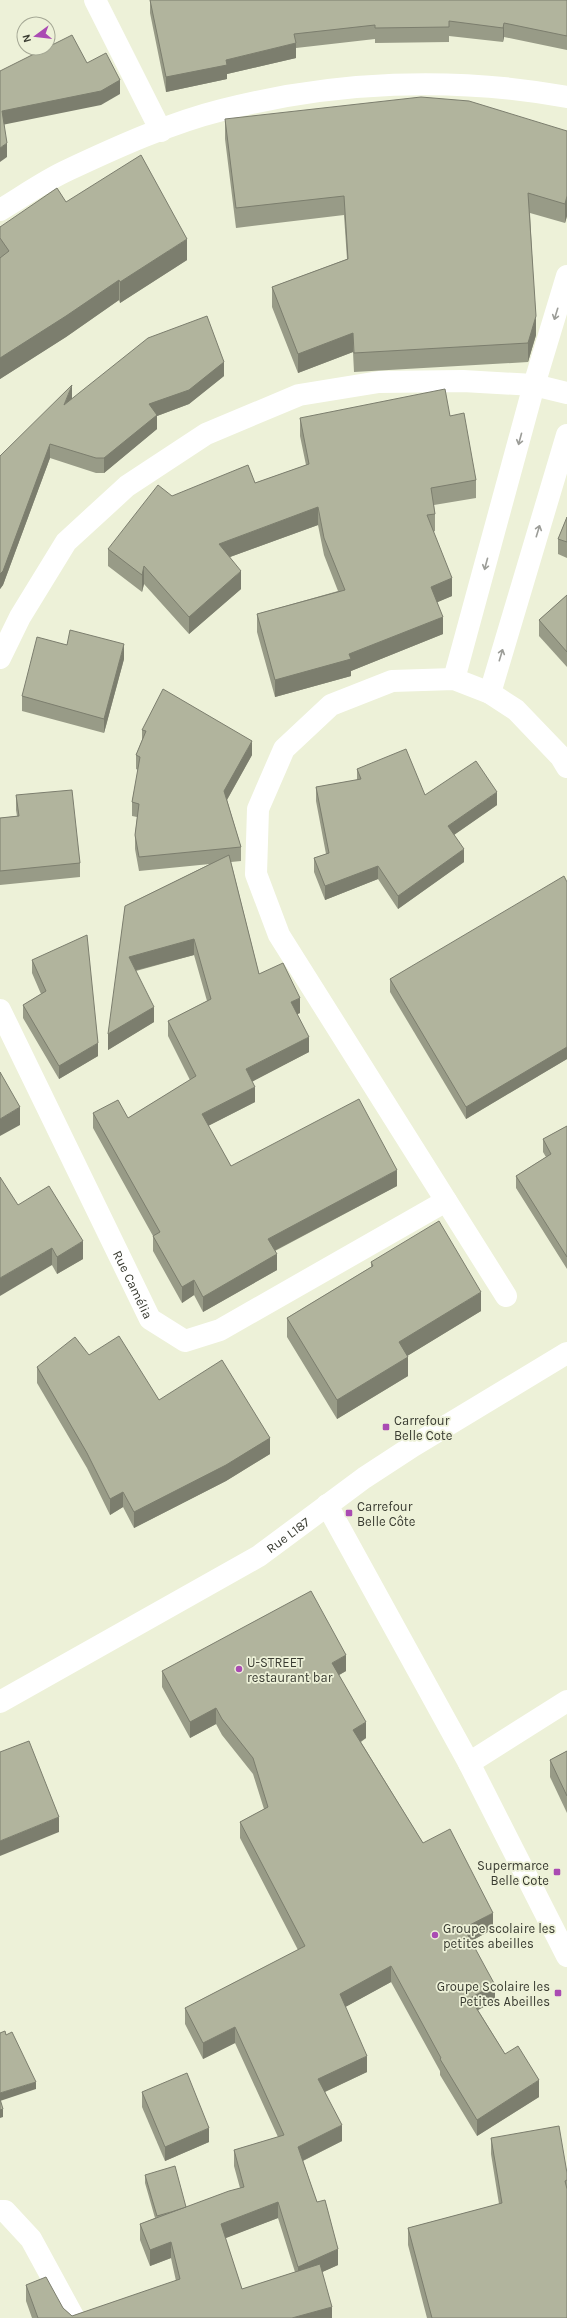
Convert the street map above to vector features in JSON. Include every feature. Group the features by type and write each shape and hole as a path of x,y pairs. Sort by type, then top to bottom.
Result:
{"street":[{"path":"95,0 161,131"},
{"path":"0,210 66,170 161,131 222,110 330,89 432,83 567,97"},
{"path":"454,679 534,385 567,276"},
{"path":"0,658 20,617 66,542 127,486 206,434 299,395 379,382 463,381 534,385 567,392"},
{"path":"490,693 567,435"},
{"path":"506,1296 280,935 256,874 258,809 284,749 331,705 392,681 454,679 490,693 516,710 561,757 567,768"},
{"name":"Rue Camélia","path":"0,1010 150,1319 185,1341 220,1330 446,1202"},
{"name":"Rue L187","path":"0,1702 259,1556 327,1505 413,1446 567,1353"},
{"path":"327,1505 469,1763 567,1956"},
{"path":"469,1763 567,1701"},
{"path":"0,2211 5,2211 31,2239 74,2318"}],"building":[{"path":"150,0 567,0 567,36 504,23 503,28 449,21 449,27 375,28 375,25 294,34 296,43 226,60 227,65 166,77"},
{"path":"72,35 87,63 106,53 120,80 101,91 2,111 7,143 0,148 0,71 30,56 56,56 56,43"},
{"path":"421,97 469,101 567,131 567,196 565,204 528,193 536,316 528,343 354,353 353,333 298,354 272,287 348,259 344,196 236,208 225,119"},
{"path":"141,155 187,239 120,282 119,280 0,358 0,258 9,251 0,238 0,227 57,188 66,202"},
{"path":"207,316 224,362 189,390 149,404 157,415 104,458 96,458 50,444 3,571 0,574 0,456 72,385 64,405 148,338"},
{"path":"445,389 450,416 464,413 476,480 431,488 435,514 427,515 452,578 431,587 443,617 349,654 351,659 275,680 257,614 345,590 324,538 318,507 219,544 241,571 189,617 144,566 142,575 108,549 158,485 172,496 248,465 255,483 309,464 300,418"},
{"path":"567,517 567,542 558,539"},
{"path":"567,595 567,652 539,620"},
{"path":"70,630 124,644 104,719 22,696 37,637 67,645"},
{"path":"163,689 252,741 224,791 241,847 139,857 135,835 139,804 132,802 140,757 136,755 146,731 142,730"},
{"path":"406,749 425,795 476,761 497,792 448,826 464,849 398,896 378,866 325,886 314,858 329,853 316,787 361,779 357,769"},
{"path":"72,790 80,863 0,871 0,818 19,816 16,795"},
{"path":"229,855 259,974 283,963 300,998 291,1002 309,1037 246,1069 255,1087 202,1114 231,1166 359,1099 397,1170 268,1239 277,1254 203,1297 194,1280 182,1287 153,1236 160,1232 93,1113 118,1100 128,1118 196,1076 168,1021 211,999 194,939 129,957 154,1007 108,1034 125,906"},
{"path":"564,876 567,882 567,1047 466,1107 390,979"},
{"path":"87,935 98,1043 59,1066 23,1005 46,991 32,960"},
{"path":"0,1072 20,1107 0,1119"},
{"path":"567,1126 567,1257 516,1176 551,1154 543,1139"},
{"path":"0,1177 18,1205 49,1186 83,1241 57,1257 52,1248 0,1278"},
{"path":"439,1221 481,1292 399,1342 408,1357 337,1400 287,1318 373,1266 371,1262"},
{"path":"119,1336 159,1400 222,1360 270,1438 226,1465 134,1512 123,1492 110,1499 87,1453 37,1367 75,1337 89,1355"},
{"path":"311,1591 346,1655 332,1663 366,1722 353,1730 423,1843 450,1829 493,1913 464,1928 495,1985 470,1998 505,2054 518,2046 539,2080 477,2120 440,2059 441,2058 391,1966 340,1994 367,2056 318,2079 342,2125 298,2147 317,2202 325,2200 338,2249 298,2267 278,2202 221,2224 242,2289 320,2264 332,2307 292,2318 38,2318 26,2285 46,2277 63,2308 72,2316 180,2279 171,2242 150,2250 140,2224 229,2191 244,2187 234,2150 284,2135 235,2027 203,2043 185,2008 305,1946 240,1822 268,1807 253,1758 222,1719 216,1708 190,1722 162,1671"},
{"path":"29,1741 59,1817 0,1841 0,1752"},
{"path":"567,1751 567,1796 550,1760"},
{"path":"5,2031 6,2035 12,2032 36,2082 0,2093 0,2033"},
{"path":"187,2073 209,2128 165,2147 142,2092"},
{"path":"0,2099 3,2109 0,2110"},
{"path":"559,2126 567,2173 567,2180 565,2181 567,2189 567,2318 432,2318 408,2228 502,2203 491,2138"},
{"path":"175,2166 186,2207 157,2216 145,2175"}],"place":[{"name":"Carrefour Belle Cote","path":"386,1427"},
{"name":"Carrefour Belle Côte","path":"349,1513"},
{"name":"U-STREET restaurant bar","path":"239,1669"},
{"name":"Supermarce Belle Cote","path":"557,1872"},
{"name":"Groupe scolaire les petites abeilles","path":"435,1935"},
{"name":"Groupe Scolaire les Petites Abeilles","path":"558,1993"}]}
